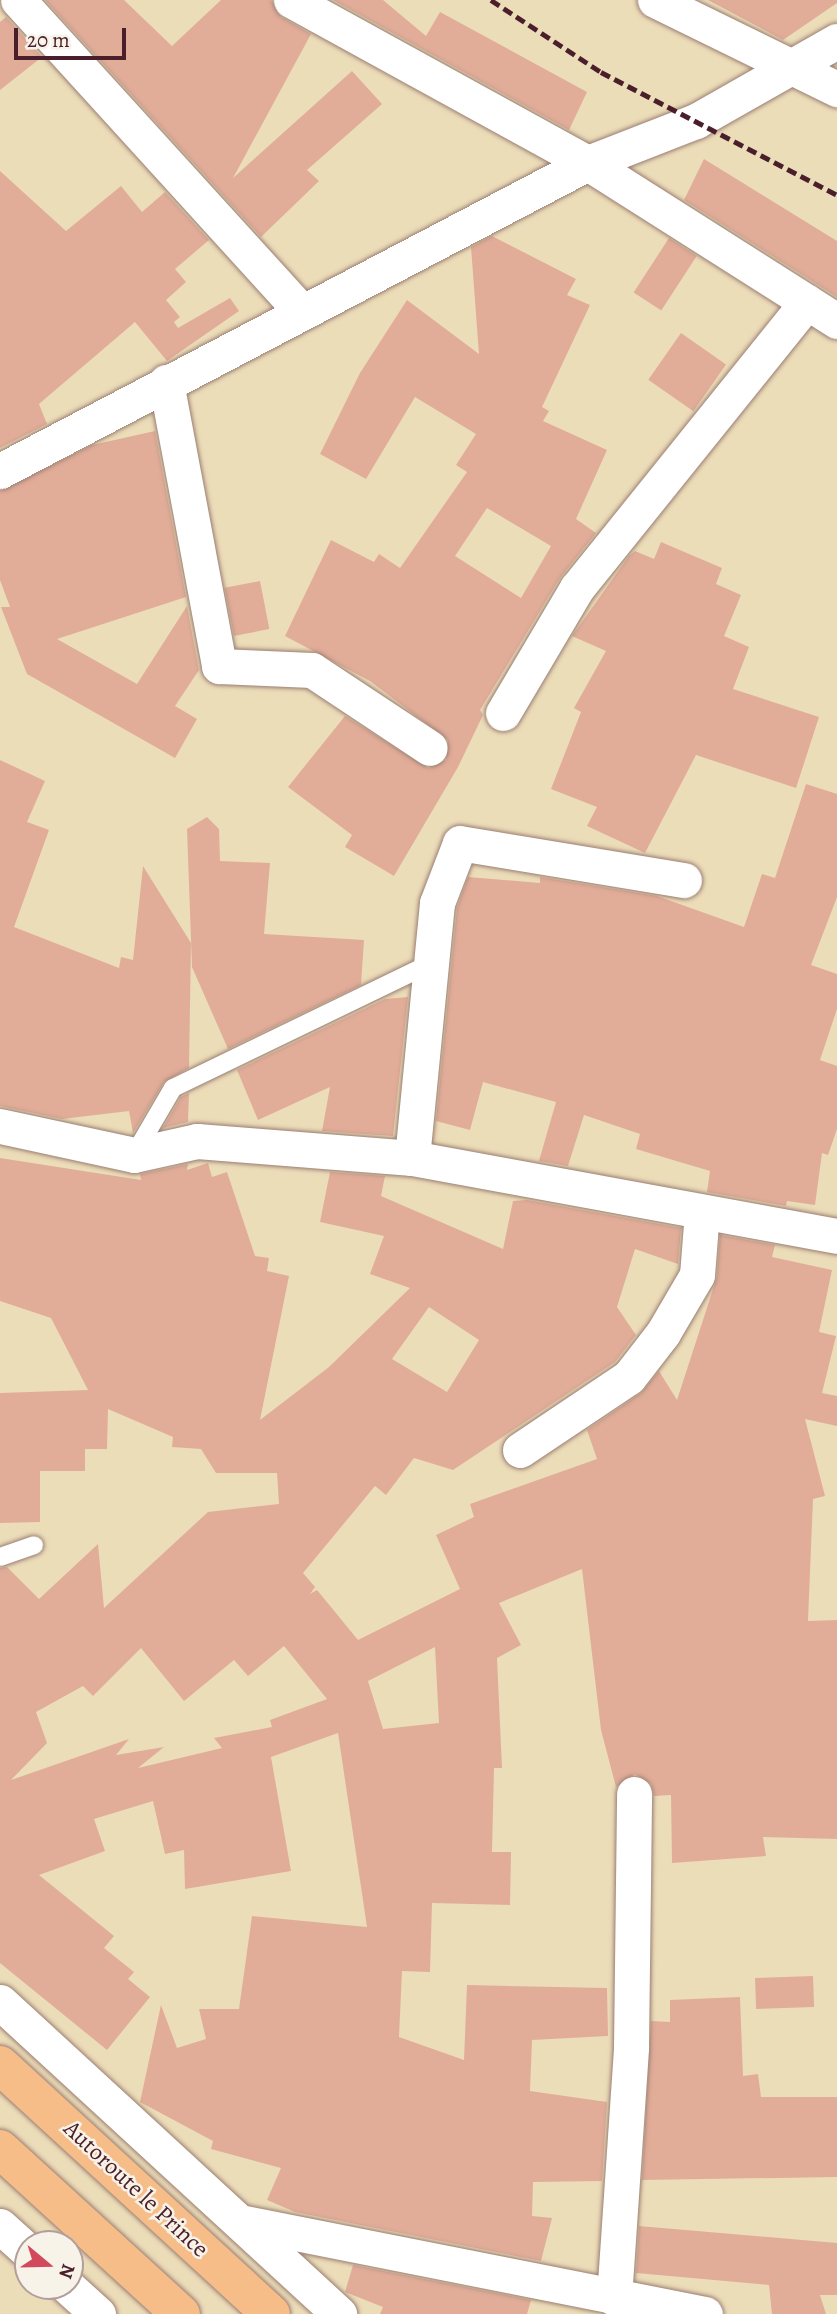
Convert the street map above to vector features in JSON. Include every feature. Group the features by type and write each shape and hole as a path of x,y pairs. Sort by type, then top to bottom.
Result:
{"main road":[{"name":"Autoroute le Prince","path":"0,2065 271,2314"},
{"path":"0,2149 181,2314"}],"street":[{"path":"18,0 300,310"},
{"path":"291,0 588,163 837,321"},
{"path":"655,0 786,69 837,89"},
{"path":"0,471 300,310 588,163 696,121 837,41"},
{"path":"503,713 577,588 807,302"},
{"path":"166,382 219,666 312,670 430,748"},
{"path":"412,1158 437,903 460,843 684,880"},
{"path":"0,1126 134,1155 197,1141 412,1158 702,1213 835,1227"},
{"path":"520,1450 629,1377 663,1334 697,1275 702,1213"},
{"path":"614,2298 631,2047 634,1794"},
{"path":"0,2002 339,2314"},
{"path":"240,2222 705,2314"},
{"path":"0,2226 14,2238"},
{"path":"82,2300 97,2314"}],"lane":[{"path":"134,1155 173,1088 430,964"},
{"path":"0,1557 34,1545"}],"building":[{"path":"45,0 124,0 172,46 221,0 271,0 281,17 311,34 233,178 352,71 382,104 307,170 319,181 261,237"},
{"path":"333,0 383,0 426,36 440,12 587,92 569,130"},
{"path":"708,0 837,0 837,3 783,40"},
{"path":"6,17 42,57 0,90 0,22"},
{"path":"704,159 837,241 837,297 684,200"},
{"path":"0,171 66,231 121,186 142,212 165,192 209,240 175,269 186,282 166,300 180,317 174,322 178,328 230,298 239,311 167,361 135,322 39,404 47,424 0,448"},
{"path":"492,236 576,279 567,295 590,305 542,407 549,411 543,421 607,450 576,519 596,533 560,578 480,710 483,715 458,767 394,876 345,847 352,835 288,787 345,716 428,768 446,760 448,740 370,681 285,636 331,540 374,562 379,554 400,568 467,472 456,465 476,434 415,397 366,479 320,454 360,373 407,300 479,354 471,247","holes":["487,508 551,546 521,598 455,556"]},
{"path":"669,238 697,256 661,310 634,293"},
{"path":"681,333 726,365 693,411 648,380"},
{"path":"155,431 186,597 57,639 137,684 187,606 199,670 175,706 197,719 175,758 27,674 1,607 10,607 0,580 0,491 92,445"},
{"path":"661,542 722,568 716,584 741,595 724,636 749,647 733,689 819,717 796,788 696,755 645,853 587,826 597,807 551,789 581,712 574,708 606,651 572,636 629,556 635,551 654,559"},
{"path":"260,581 269,629 234,636 225,588"},
{"path":"0,760 45,781 27,822 49,830 14,927 119,968 121,957 133,960 143,866 191,943 189,1068 164,1082 133,1133 129,1111 62,1119 0,1106"},
{"path":"806,784 837,794 837,897 811,965 837,974 837,1009 820,1060 837,1066 837,1129 828,1155 822,1153 815,1205 787,1201 786,1206 707,1192 710,1171 636,1149 640,1134 584,1115 568,1166 539,1161 556,1102 483,1082 470,1130 436,1121 457,908 468,877 540,883 540,877 657,896 744,927 762,874 775,878"},
{"path":"207,817 219,829 220,861 270,863 264,934 364,940 361,985 228,1049 192,967 187,829"},
{"path":"408,997 393,1136 322,1131 330,1087 258,1120 237,1070 385,999"},
{"path":"189,1093 188,1122 163,1128 181,1097"},
{"path":"0,1158 141,1180 140,1174 188,1164 187,1170 208,1163 212,1177 227,1172 255,1256 269,1258 267,1271 289,1276 260,1420 329,1367 410,1288 370,1274 384,1236 320,1222 330,1172 385,1176 381,1196 503,1249 513,1201 527,1200 681,1228 678,1264 635,1249 617,1307 636,1335 615,1362 453,1470 414,1458 386,1495 375,1486 303,1573 315,1587 310,1594 317,1590 358,1640 460,1589 436,1535 474,1517 470,1504 597,1459 587,1430 641,1393 659,1371 677,1400 717,1277 720,1235 775,1245 772,1257 832,1270 819,1332 836,1336 822,1393 837,1396 837,1426 805,1419 825,1496 813,1499 808,1621 837,1620 837,1839 763,1837 766,1856 672,1863 671,1795 654,1796 651,1784 635,1774 616,1787 601,1730 582,1569 499,1603 521,1645 497,1658 502,1768 494,1768 492,1852 511,1852 510,1905 432,1903 430,1972 402,1971 399,2037 464,2060 467,1985 607,1988 608,2036 532,2040 530,2091 607,2102 602,2181 533,2182 532,2216 552,2218 541,2261 295,2212 267,2200 281,2168 211,2149 213,2141 140,2102 161,2005 177,2048 206,2039 199,2009 239,2009 252,1916 367,1927 338,1733 271,1757 291,1871 185,1889 184,1850 165,1854 153,1801 94,1819 105,1851 39,1875 114,1936 104,1948 134,1972 128,1979 150,1997 107,2050 0,1963 0,1568 7,1567 39,1599 98,1544 104,1608 208,1512 279,1504 277,1473 216,1473 201,1449 172,1447 173,1437 108,1409 107,1449 85,1449 85,1471 40,1471 40,1522 0,1523 0,1393 88,1390 51,1318 0,1301","holes":["429,1307 479,1340 447,1392 392,1359","284,1646 327,1699 270,1720 272,1727 214,1738 222,1748 138,1768 164,1747 116,1755 129,1739 11,1780 47,1743 36,1712 83,1686 93,1696 141,1648 184,1701 234,1660 248,1676","435,1647 439,1723 383,1729 368,1681"]},
{"path":"813,1976 814,2007 756,2009 755,1978"},
{"path":"740,1997 743,2076 758,2074 761,2097 837,2097 837,2177 642,2180 651,2021 670,2022 670,2000"},
{"path":"639,2226 837,2243 837,2295 820,2295 826,2314 772,2314 769,2285 636,2273"},
{"path":"353,2265 531,2300 527,2314 380,2314 383,2307 345,2292"}],"railway":[{"path":"491,0 601,72 837,195"}]}
